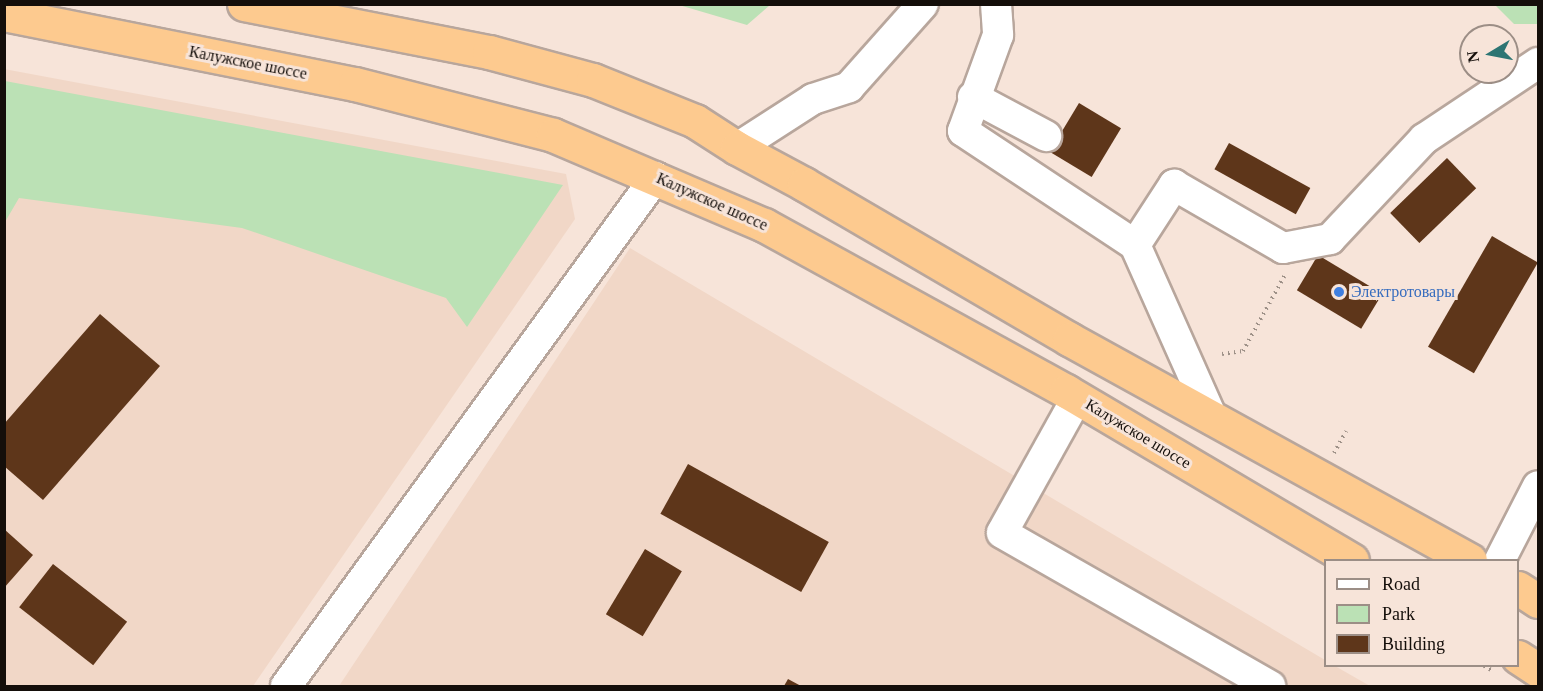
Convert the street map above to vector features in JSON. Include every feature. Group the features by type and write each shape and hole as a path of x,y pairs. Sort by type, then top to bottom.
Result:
{"highway":[{"path":"244,4 489,52 593,80 695,121 737,148 804,184 981,289 1466,559"},
{"name":"Калужское шоссе","path":"4,14 376,89 553,135 764,225 1077,398 1349,559"},
{"path":"1519,589 1539,601"},
{"path":"1519,658 1539,670"}],"street":[{"path":"737,148 813,99 849,87 923,4"},
{"path":"996,4 998,35 973,97 963,131 1135,245 1213,420"},
{"path":"1135,245 1174,185 1283,248 1330,239 1424,139 1539,63"},
{"path":"973,97 1046,136"},
{"path":"286,687 656,177"},
{"path":"1077,398 1002,533 1270,687"},
{"path":"1501,559 1539,486"}],"path":[{"path":"1222,354 1243,351 1287,274 1283,248"}],"shaded area":[{"path":"4,69 566,174 575,219 253,686 5,686"},
{"path":"630,248 1324,659 1324,667 1337,667 1370,686 339,686"}],"green space":[{"path":"770,4 747,25 679,5"},
{"path":"1495,5 1538,5 1538,24 1514,24"},
{"path":"5,81 563,185 467,327 446,298 242,228 19,198 5,222"}],"building":[{"path":"1079,103 1121,128 1092,177 1050,152"},
{"path":"1229,143 1310,188 1296,214 1214,169"},
{"path":"1447,158 1476,188 1419,243 1390,213"},
{"path":"1492,236 1538,262 1474,373 1428,347"},
{"name":"Электротовары","path":"1318,255 1382,294 1361,329 1297,290"},
{"path":"100,314 160,366 43,500 4,466 4,424"},
{"path":"688,464 829,542 801,592 660,514"},
{"path":"4,529 33,555 4,588"},
{"path":"645,549 682,571 643,636 606,614"},
{"path":"53,564 127,622 93,665 19,607"},
{"path":"788,679 801,686 784,686"}],"place":[{"name":"Электротовары","path":"1339,292"}]}
